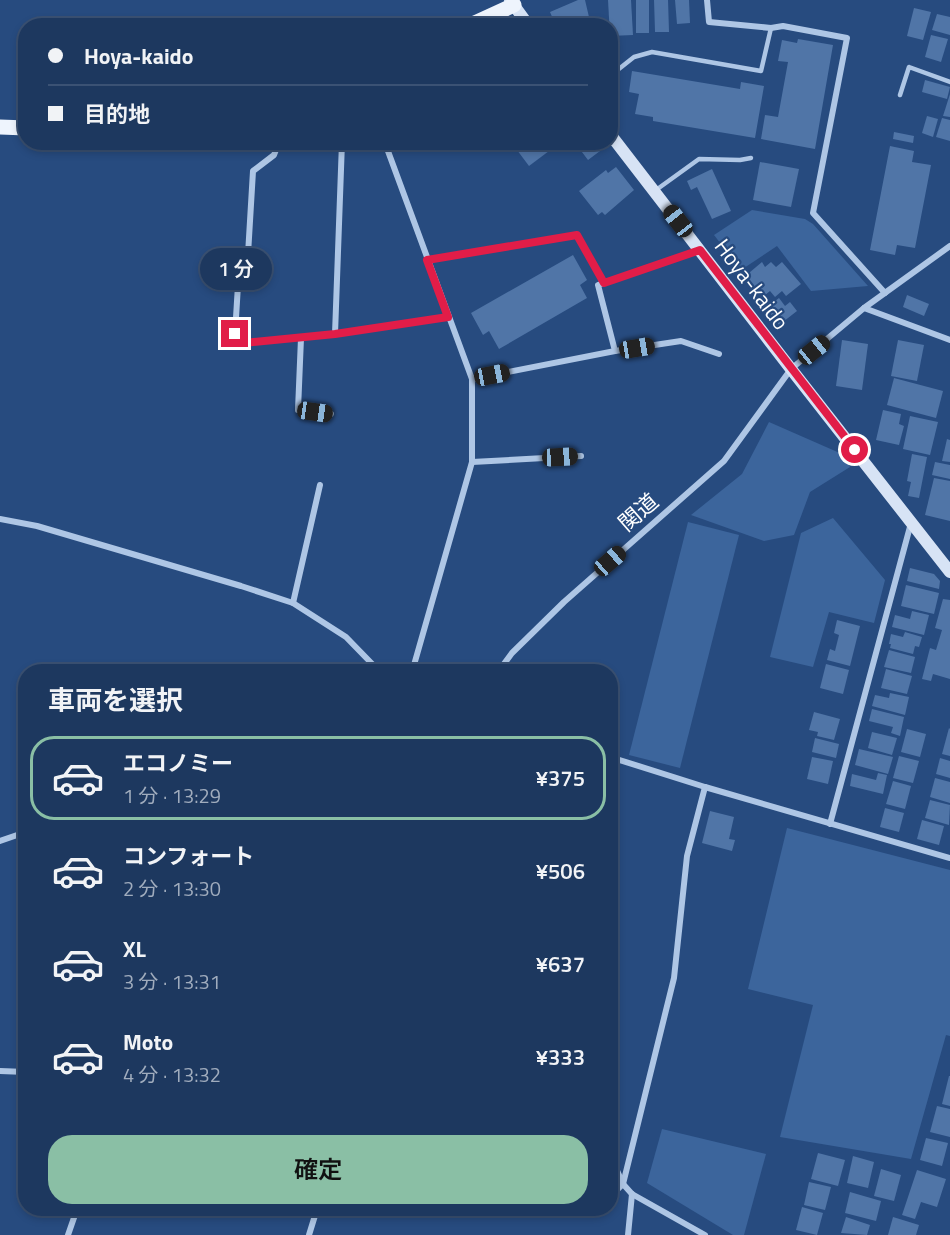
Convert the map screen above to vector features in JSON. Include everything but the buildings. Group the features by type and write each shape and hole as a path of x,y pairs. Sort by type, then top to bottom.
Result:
{"main road":[{"path":"483,18 512,2 523,18"},
{"path":"0,128 18,128"},
{"name":"Hoya-kaido","path":"618,144 790,369 950,572"}],"street":[{"path":"707,0 709,22 771,28 783,26 847,38 813,213 885,293"},
{"path":"502,18 512,2"},
{"path":"276,150 274,155 253,171 246,271 238,285 235,334 244,343 335,334 448,317"},
{"path":"335,334 342,150"},
{"path":"388,150 472,379 472,462 414,664"},
{"name":"関道","path":"504,664 512,653 564,602 723,461 790,369 864,308 950,246"},
{"path":"615,351 598,285 700,250"},
{"path":"864,308 950,340"},
{"path":"301,338 298,410 331,414"},
{"path":"472,379 615,351 681,341 719,354"},
{"path":"472,462 582,456"},
{"path":"293,603 320,485"},
{"path":"0,519 37,526 242,585 293,603 345,638 372,664"},
{"path":"830,824 911,523"},
{"path":"618,760 950,858"},
{"path":"618,1189 623,1184 674,978 687,856 705,787"},
{"path":"0,841 18,835"},
{"path":"0,1071 18,1072"},
{"path":"618,1173 623,1184 632,1194 705,1235"},
{"path":"628,1235 632,1194"},
{"path":"68,1235 75,1216"},
{"path":"309,1235 315,1216"}],"lane":[{"path":"618,70 634,57 652,52 761,71 771,28"},
{"path":"900,94 909,67 950,82"},
{"path":"655,191 699,159 751,158"},
{"path":"427,260 577,235 604,283"}],"shaded area":[{"path":"752,210 805,219 813,224 868,286 811,291 777,246 741,270 714,235"},
{"path":"769,422 842,454 850,467 810,492 794,535 764,541 691,515 742,474"},
{"path":"833,518 885,580 874,623 829,612 813,667 770,657 801,533"},
{"path":"688,522 739,535 680,768 629,755"},
{"path":"787,828 950,870 950,1036 946,1035 911,1159 780,1137 813,1005 748,989"},
{"path":"662,1129 766,1154 744,1235 733,1235 647,1183"}],"route":[{"path":"235,334 244,343 335,334 448,317 427,260 577,235 604,283 700,250 855,450"}]}
